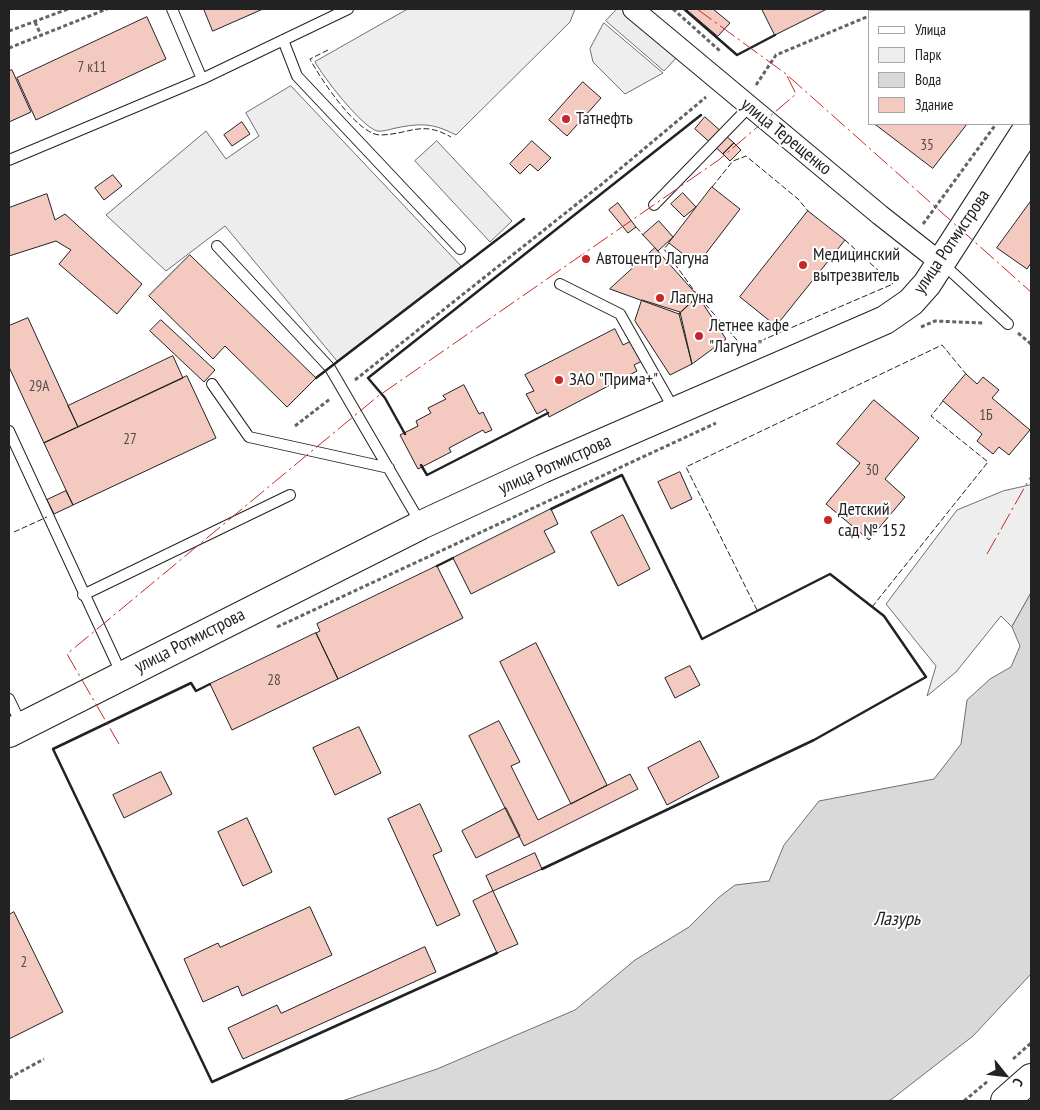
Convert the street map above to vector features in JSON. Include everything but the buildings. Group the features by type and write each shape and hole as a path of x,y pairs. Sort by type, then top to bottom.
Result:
{"street":[{"name":"улица Терещенко","path":"633,9 746,105 941,263"},
{"name":"улица Ротмистрова","path":"16,730 422,525 542,469 884,320 916,296 941,263 1030,125"},
{"path":"1005,1101 1031,1078"}],"lane":[{"path":"172,9 202,79"},
{"path":"9,160 202,79 348,9"},
{"path":"283,40 297,76 460,249"},
{"path":"654,205 746,105"},
{"path":"217,246 330,368 344,388 422,525"},
{"path":"941,263 1008,324"},
{"path":"560,284 620,314 675,412"},
{"path":"212,384 248,437 389,468"},
{"path":"9,431 83,595 122,675"},
{"path":"83,595 290,495"},
{"path":"9,700 16,730"}],"path":[{"path":"9,31 68,9"},
{"path":"9,48 107,9"},
{"path":"673,9 720,51"},
{"path":"746,105 776,55 868,16"},
{"path":"34,22 41,35"},
{"path":"295,426 602,184 721,84"},
{"path":"912,240 995,125"},
{"path":"919,328 935,321 1008,324"},
{"path":"271,630 718,421"},
{"path":"9,1078 44,1059"}],"green space":[{"path":"408,9 575,9 570,22 456,135 427,125 413,125 377,131 362,120 334,90 315,62"},
{"path":"604,23 663,73 625,94 593,62 590,49"},
{"path":"1031,485 1031,593 1012,627 1001,616 956,672 927,696 936,666 886,604 957,510 1003,491"}],"shaded area":[{"path":"617,9 623,9 678,56 664,71 606,21"},
{"path":"291,86 461,266 337,361 225,226 166,271 106,215 206,131 226,159 259,136 246,113"},
{"path":"437,141 512,221 490,242 415,161"}],"water":[{"name":"Лазурь","path":"1031,593 1031,974 973,1036 892,1099 888,1101 342,1101 437,1069 575,1010 635,960 689,927 718,898 735,885 769,881 784,845 819,801 934,779 961,744 967,700 990,679 1011,667 1020,646 1012,627"}],"fence":[{"path":"328,50 310,59 331,92 362,126 372,133 381,135 416,129 432,129 451,137"},
{"path":"712,187 733,161 746,156 798,199 808,211"},
{"path":"636,227 643,235"},
{"path":"669,243 664,249 698,296 744,348 893,284 845,240"},
{"path":"757,610 686,467 942,345 966,374"},
{"path":"872,607 988,462 931,416 943,401"},
{"path":"14,532 47,517"}],"wall":[{"path":"684,9 737,55 775,35"},
{"path":"405,434 385,398 368,378 701,115"},
{"path":"316,378 524,219"},
{"path":"421,465 427,475 548,413"},
{"path":"542,869 814,740 926,677 884,616 830,574 702,639 622,475 551,509"},
{"path":"437,566 453,558"},
{"path":"210,684 196,691 191,683 53,749 212,1082 497,953"}],"power":[{"path":"697,9 786,74 1031,292"},
{"path":"119,744 67,654 377,397 720,159 796,94 786,74"},
{"path":"987,554 1031,476"}],"place":[{"name":"Татнефть","path":"566,119"},
{"name":"Автоцентр Лагуна","path":"586,259"},
{"name":"Медицинский вытрезвитель","path":"803,265"},
{"name":"Лагуна","path":"660,298"},
{"name":"Летнее кафе \"Лагуна\"","path":"699,336"},
{"name":"ЗАО \"Прима+\"","path":"559,380"},
{"name":"Детский сад № 152","path":"828,520"}]}
